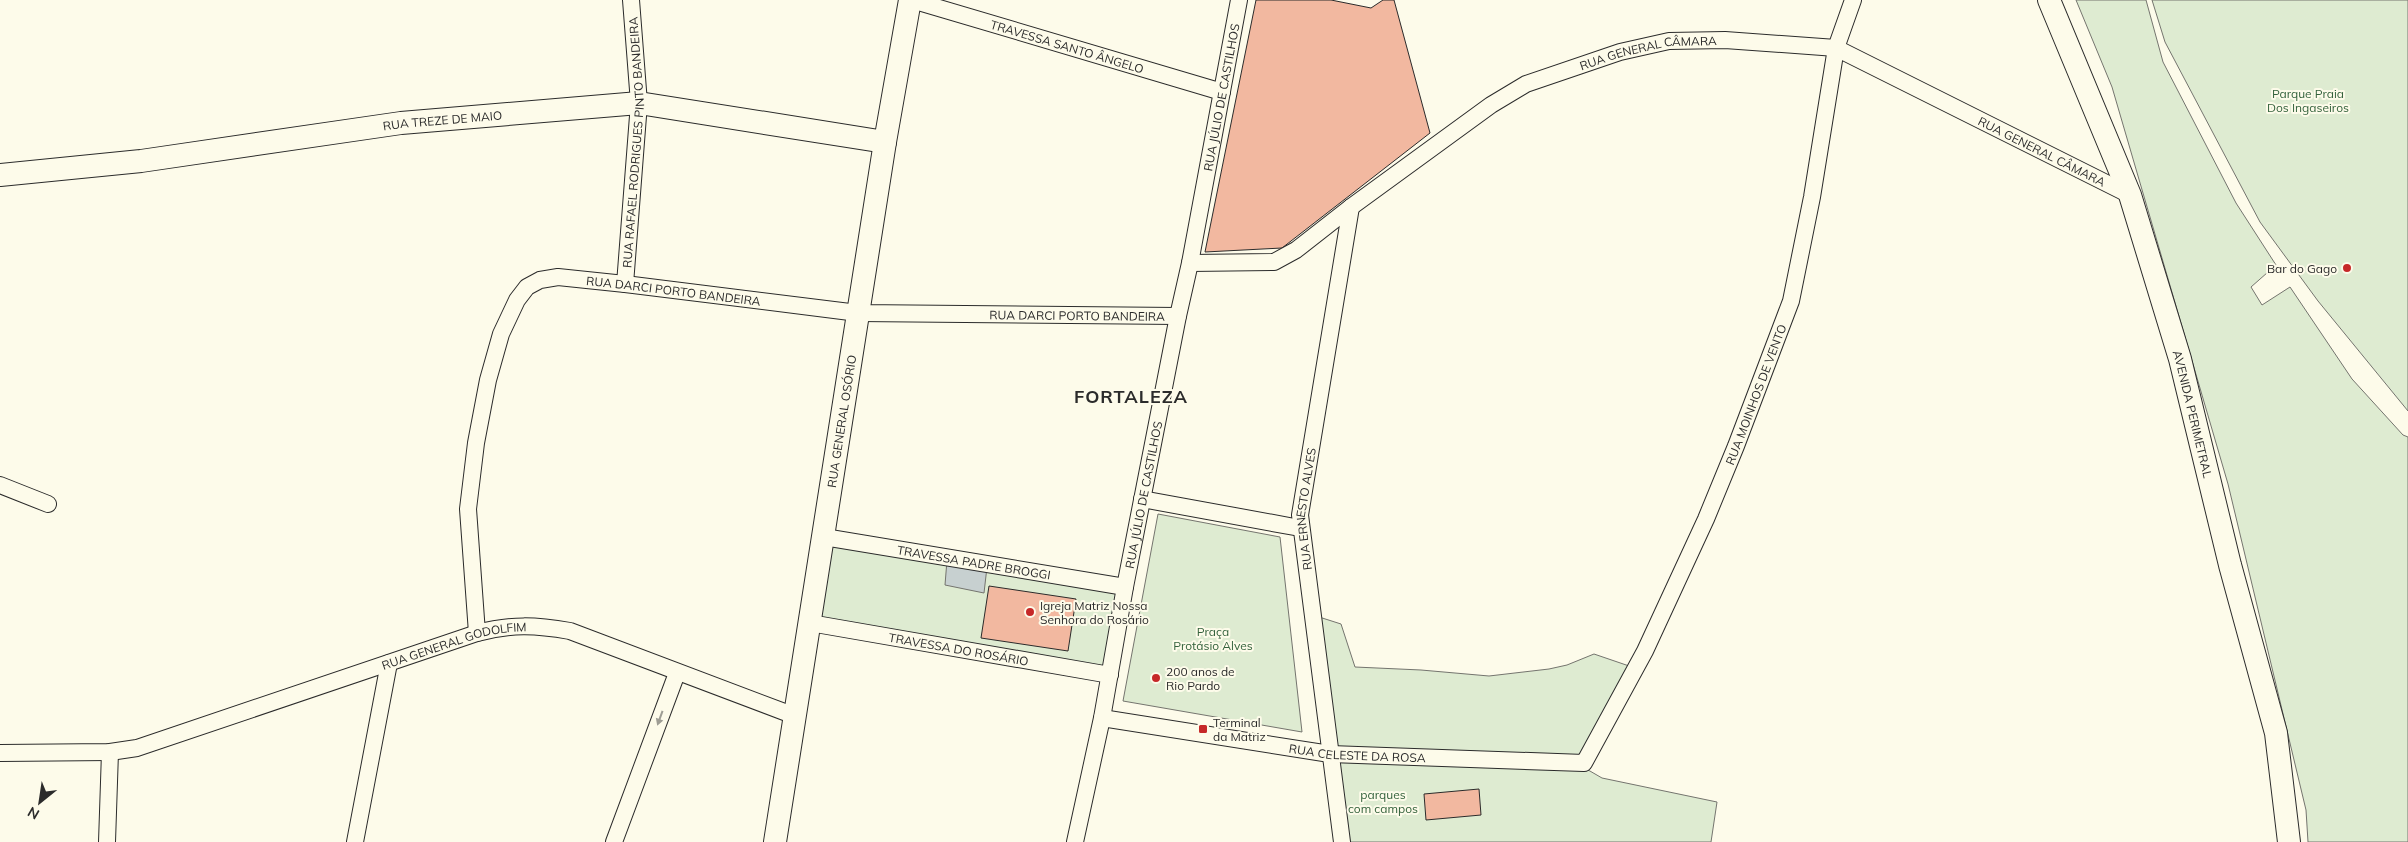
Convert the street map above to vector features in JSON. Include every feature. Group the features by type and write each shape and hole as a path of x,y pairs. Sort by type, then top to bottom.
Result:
{"street":[{"name":"RUA RAFAEL RODRIGUES PINTO BANDEIRA","path":"625,284 639,102 631,0"},
{"name":"TRAVESSA SANTO ÂNGELO","path":"911,0 1222,92"},
{"name":"RUA GENERAL OSÓRIO","path":"776,842 885,142 911,0"},
{"name":"RUA JÚLIO DE CASTILHOS","path":"1075,842 1102,718 1125,587 1190,263 1239,0"},
{"name":"RUA MOINHOS DE VENTO","path":"1584,763 1645,651 1706,519 1791,301 1812,196 1836,48 1853,0"},
{"name":"AVENIDA PERIMETRAL","path":"2049,0 2130,195 2180,359 2230,565 2276,732 2289,842"},
{"name":"RUA GENERAL CÂMARA","path":"1190,263 1274,262 1296,250 1351,207 1491,105 1526,84 1620,52 1669,41 1725,40 1836,48 2130,195"},
{"name":"RUA TREZE DE MAIO","path":"0,174 141,161 401,123 639,102 885,142"},
{"name":"RUA ERNESTO ALVES","path":"1342,842 1300,528 1300,515 1351,207"},
{"name":"RUA DARCI PORTO BANDEIRA","path":"478,633 468,509 488,380 501,334 517,300 527,287 540,280 558,277 625,284 858,314 1178,316"},
{"path":"0,485 48,504"},
{"path":"1142,499 1300,528"},
{"name":"TRAVESSA PADRE BROGGI","path":"824,537 1125,587"},
{"name":"TRAVESSA DO ROSÁRIO","path":"810,624 1110,675"},
{"name":"RUA GENERAL GODOLFIM","path":"0,752 110,752 137,748 478,633 506,626 536,625 570,631 795,716"},
{"path":"355,842 389,663"},
{"path":"614,842 678,673"},
{"name":"RUA CELESTE DA ROSA","path":"1102,718 1330,754 1584,763"},
{"path":"107,842 110,752"}],"green space":[{"path":"2076,0 2146,0 2163,62 2236,203 2276,265 2251,287 2262,305 2290,287 2352,379 2403,435 2408,437 2408,842 2308,842 2306,810 2228,484 2112,87"},
{"name":"Parque Praia Dos Ingaseiros","path":"2152,0 2408,0 2408,411 2318,301 2260,222 2165,42"},
{"name":"Praça Protásio Alves","path":"1158,514 1280,537 1302,732 1123,701"},
{"path":"825,539 1123,588 1109,674 812,621"},
{"path":"1316,616 1341,624 1355,667 1489,676 1549,669 1567,665 1594,654 1635,668 1583,761 1331,753"},
{"name":"parques com campos","path":"1334,758 1583,767 1602,778 1717,802 1711,842 1346,842"}],"shaded area":[{"path":"947,560 987,567 984,593 945,585"}],"building":[{"path":"1256,0 1331,0 1371,8 1383,0 1394,0 1430,133 1282,248 1205,252"},
{"name":"Igreja Matriz Nossa Senhora do Rosário","path":"989,586 1076,599 1068,651 981,638"},
{"path":"1479,789 1481,815 1426,820 1424,794"}],"place":[{"name":"Bar do Gago","path":"2347,268"},
{"name":"Igreja Matriz Nossa Senhora do Rosário","path":"1030,612"},
{"name":"200 anos de Rio Pardo","path":"1156,678"},
{"name":"Terminal da Matriz","path":"1203,729"}],"district":[{"name":"FORTALEZA","path":"1131,396"}]}
